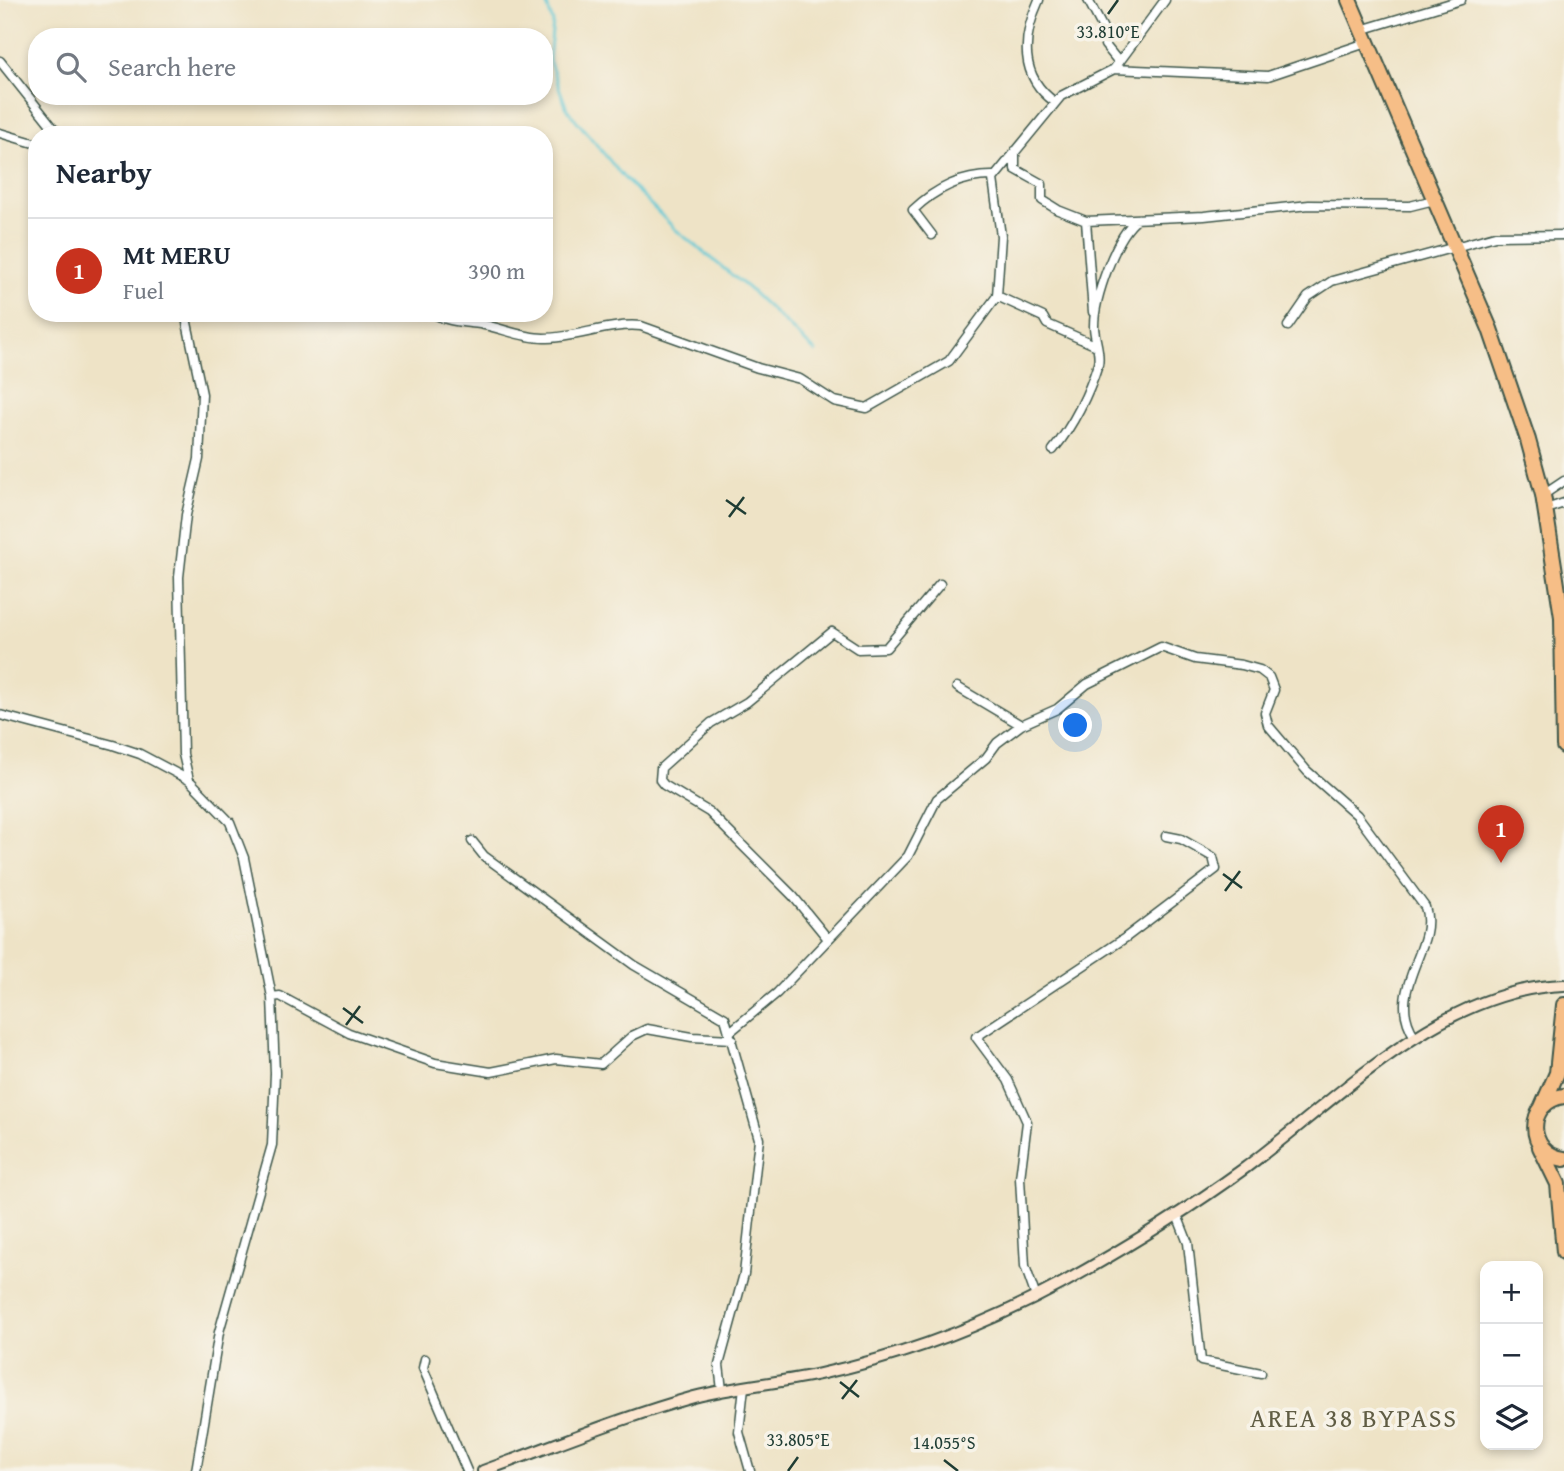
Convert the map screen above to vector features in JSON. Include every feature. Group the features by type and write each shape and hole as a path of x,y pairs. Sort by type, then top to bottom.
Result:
{"highway":[{"path":"1349,0 1506,372 1544,502 1562,617 1564,746"},
{"path":"1564,1005 1557,1073 1534,1126 1540,1146 1559,1184 1564,1252"},
{"path":"1542,1107 1564,1096"},
{"path":"1540,1146 1549,1155 1564,1159"}],"street":[{"path":"1039,0 1032,17 1027,61 1034,84 1055,102"},
{"path":"1088,0 1105,34 1105,45 1116,65"},
{"path":"469,322 495,326 528,338 562,337 622,325 641,326 758,368 800,379 834,401 860,409 867,408 949,361 997,296 1001,236 995,176 1060,96 1116,65 1165,0"},
{"path":"1116,65 1268,76 1461,0"},
{"path":"0,61 28,96"},
{"path":"35,105 52,126"},
{"path":"0,133 28,141"},
{"path":"1015,150 1015,169 1042,184 1042,200 1058,210 1086,221 1215,215 1259,208 1309,205 1410,206 1433,200"},
{"path":"932,235 913,211 924,200 959,181 995,176"},
{"path":"1094,325 1105,276 1118,244 1129,225 1138,219"},
{"path":"1053,450 1082,402 1098,364 1086,221"},
{"path":"1288,326 1317,288 1495,236 1564,235"},
{"path":"997,296 1043,317 1047,324 1097,346"},
{"path":"187,322 202,394 199,459 186,515 179,577 183,754 190,779"},
{"path":"1544,502 1564,481"},
{"path":"1544,502 1564,503"},
{"path":"828,939 793,896 709,812 664,785 660,780 661,768 711,723 747,702 832,632 858,649 886,648 940,584"},
{"path":"272,997 280,996 342,1030 413,1056 484,1071 507,1071 556,1059 601,1064 632,1036 647,1029 692,1037 732,1035 777,993 908,856 937,799 1021,725 1051,713 1087,684 1155,648 1169,649 1195,659 1242,665 1265,673 1274,690 1265,713 1268,725 1307,771 1357,815 1425,907 1428,917 1426,930 1410,977 1406,1007 1406,1021 1415,1037"},
{"path":"957,687 1021,725"},
{"path":"0,715 140,754 190,779 220,808 238,838 272,997 275,1073 272,1145 219,1332 196,1471"},
{"path":"1036,1297 1026,1266 1020,1178 1027,1140 1025,1112 1008,1080 976,1037 1125,938 1216,869 1213,857 1181,839 1166,836"},
{"path":"472,841 484,856 634,965 725,1018 732,1035 746,1101 755,1122 759,1147 744,1274 719,1365 722,1390"},
{"path":"482,1471 632,1417 722,1390 861,1365 958,1332 1036,1297 1177,1215 1253,1162 1366,1071 1415,1037 1471,1009 1536,986 1564,985"},
{"path":"1177,1215 1188,1243 1201,1361 1261,1373"},
{"path":"425,1359 423,1368 467,1471"},
{"path":"744,1387 740,1432 750,1471"}],"waterway":[{"path":"545,0 553,22 552,28"},
{"path":"553,71 567,109 624,178 676,230 748,288 816,352"}],"place":[{"name":"Mt MERU","path":"1501,863"}],"district":[{"name":"AREA 38 BYPASS","path":"1354,1418"}]}
